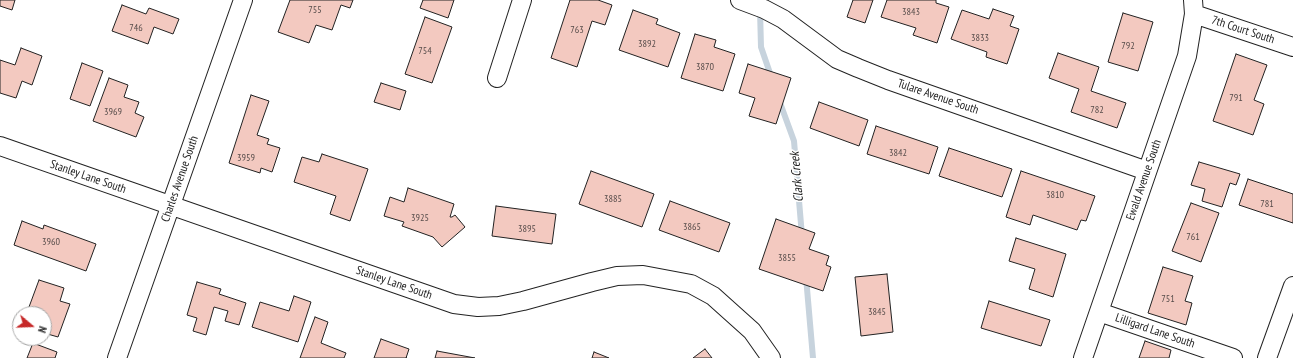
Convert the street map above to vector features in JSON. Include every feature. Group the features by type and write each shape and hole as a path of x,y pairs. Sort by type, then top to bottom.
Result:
{"street":[{"name":"Charles Avenue South","path":"117,358 243,0"},
{"path":"497,78 522,0"},
{"name":"Tulare Avenue South","path":"740,0 764,9 783,19 837,59 858,68 888,80 1147,171"},
{"name":"Ewald Avenue South","path":"1083,358 1187,56 1193,7"},
{"name":"7th Court South","path":"1193,7 1293,46"},
{"name":"Stanley Lane South","path":"0,146 454,304 478,307 499,306 523,302 617,276 643,275 691,284 713,296 752,331 771,358"},
{"path":"1267,358 1293,286"},
{"name":"Lilligard Lane South","path":"1099,312 1233,358"}],"building":[{"path":"0,0 15,0 12,10 0,6"},
{"path":"290,0 353,0 350,8 341,5 332,30 316,25 309,43 278,32"},
{"path":"423,0 454,0 448,18 420,8"},
{"path":"570,0 598,0 612,5 605,25 592,21 577,67 551,58"},
{"path":"853,0 873,0 865,23 847,17"},
{"path":"887,0 936,0 936,3 949,7 937,43 913,35 916,28 881,17"},
{"path":"122,5 146,14 149,8 179,19 173,34 154,27 148,44 112,31"},
{"path":"993,9 1014,16 1010,26 1019,29 1007,64 986,57 987,52 951,39 962,10 989,19"},
{"path":"633,10 658,19 656,24 680,33 668,67 619,50"},
{"path":"1123,13 1153,22 1138,71 1108,62"},
{"path":"425,17 452,27 432,83 405,74"},
{"path":"695,34 716,40 714,47 735,54 723,91 681,78"},
{"path":"21,48 42,56 32,85 22,81 16,98 0,93 0,60 15,65"},
{"path":"1058,53 1099,67 1091,91 1126,103 1117,128 1071,112 1079,89 1049,78"},
{"path":"1236,54 1267,65 1254,100 1264,104 1253,135 1213,121"},
{"path":"82,63 103,71 90,106 70,99"},
{"path":"748,64 791,78 776,124 749,116 755,98 739,93"},
{"path":"109,78 128,85 124,97 139,102 135,113 144,117 136,137 93,121"},
{"path":"381,83 406,91 400,110 374,102"},
{"path":"251,95 269,101 257,135 269,139 267,144 280,148 272,172 261,168 260,173 229,163"},
{"path":"819,102 868,120 859,146 810,128"},
{"path":"876,126 938,147 929,174 867,154"},
{"path":"949,148 1012,169 1002,197 939,176"},
{"path":"322,154 368,169 350,221 330,214 336,196 294,182 302,157 319,162"},
{"path":"1199,162 1240,174 1236,185 1230,183 1222,207 1202,201 1205,189 1191,185"},
{"path":"591,171 654,194 642,227 579,204"},
{"path":"1021,171 1095,196 1086,221 1081,220 1077,230 1033,215 1030,225 1006,217"},
{"path":"1248,179 1293,194 1293,223 1239,205"},
{"path":"408,188 454,204 450,217 455,215 465,227 442,247 433,237 402,226 404,222 384,216 390,197 404,202"},
{"path":"670,201 730,223 719,252 659,230"},
{"path":"1191,203 1219,213 1201,262 1172,251"},
{"path":"496,206 556,214 552,244 492,236"},
{"path":"776,219 815,233 809,249 829,256 826,265 831,267 823,291 759,269"},
{"path":"22,221 43,229 44,225 96,244 86,271 14,245"},
{"path":"1016,238 1066,254 1053,297 1029,289 1035,269 1009,261"},
{"path":"1163,267 1193,276 1185,301 1192,303 1186,325 1148,313"},
{"path":"887,274 893,332 861,336 855,277"},
{"path":"39,280 64,288 60,301 70,304 58,337 52,335 52,306 29,306"},
{"path":"197,282 221,289 219,294 246,303 239,325 225,321 228,311 214,307 206,335 193,331 197,318 187,315"},
{"path":"294,296 311,302 298,342 252,327 260,302 289,311"},
{"path":"989,301 1050,320 1041,346 981,328"},
{"path":"315,317 328,322 321,343 346,353 344,358 300,358"},
{"path":"381,339 409,349 406,358 374,358"},
{"path":"1145,341 1171,350 1169,358 1139,358"},
{"path":"32,346 41,346 57,352 55,358 27,358"},
{"path":"705,349 712,358 693,358"},
{"path":"437,351 475,358 435,358"},
{"path":"594,352 609,358 592,358"}],"waterway":[{"name":"Clark Creek","path":"760,10 761,47 772,79"},
{"name":"Clark Creek","path":"779,100 794,141 802,236"},
{"name":"Clark Creek","path":"806,277 813,358"}]}
